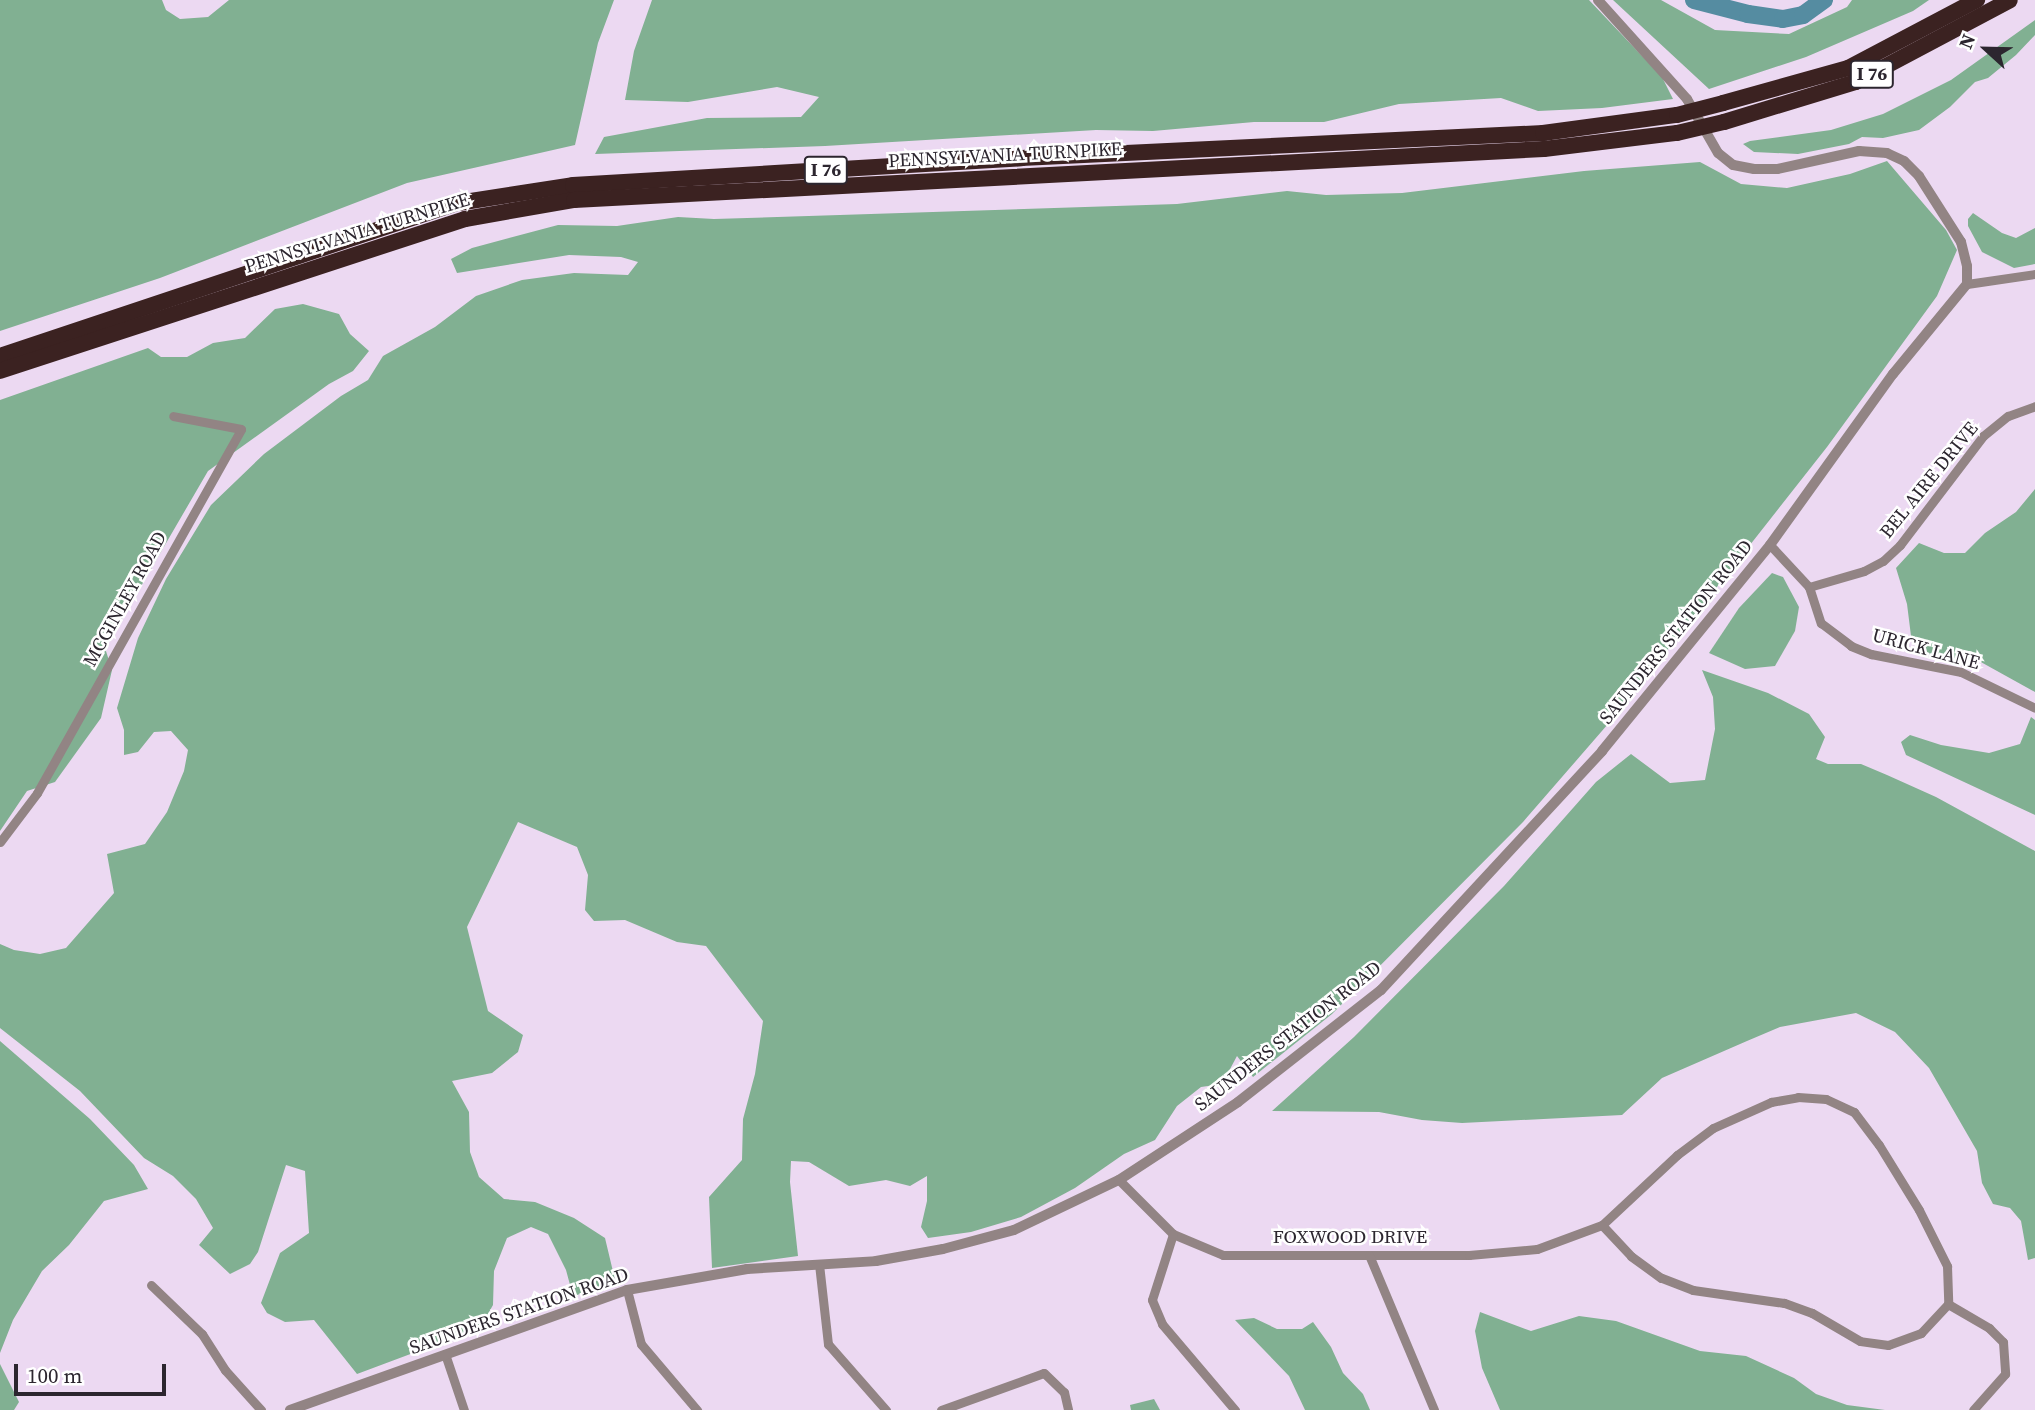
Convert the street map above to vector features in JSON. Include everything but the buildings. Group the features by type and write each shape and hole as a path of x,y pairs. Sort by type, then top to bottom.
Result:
{"highway":[{"name":"PENNSYLVANIA TURNPIKE","path":"0,356 458,202 573,185 1021,158 1543,133 1677,115 1848,68 1977,0"},
{"name":"PENNSYLVANIA TURNPIKE","path":"0,371 465,219 574,200 1544,149 1677,133 1724,122 1856,82 2010,0"}],"street":[{"path":"1598,0 1687,99 1717,153 1733,165 1777,169 1859,151 1887,153 1904,161 1919,176 1961,242 1968,285 2035,274"},
{"name":"SAUNDERS STATION ROAD","path":"290,1410 627,1290 747,1269 876,1261 943,1249 1014,1230 1119,1180 1238,1102 1381,990 1602,751 1770,545 1892,374 1968,285"},
{"name":"BEL AIRE DRIVE","path":"1809,587 1864,570 1883,561 1900,545 1983,436 2008,416 2035,406"},
{"name":"MCGINLEY ROAD","path":"0,842 37,793 241,429 173,416"},
{"name":"URICK LANE","path":"1770,545 1809,587 1821,623 1851,646 1883,657 1961,672 2035,708"},
{"name":"FOXWOOD DRIVE","path":"1119,1180 1172,1234 1223,1255 1469,1255 1536,1249 1602,1225 1677,1155 1713,1128 1771,1102 1798,1097 1826,1099 1854,1112 1879,1145 1919,1210 1947,1266 1948,1304"},
{"path":"1602,1225 1631,1256 1661,1278 1693,1290 1784,1303 1812,1313 1860,1341 1888,1345 1921,1333 1948,1304 1989,1328 2003,1342 2005,1374 1973,1410"},
{"path":"1172,1234 1152,1300 1162,1324 1235,1410"},
{"path":"1369,1255 1434,1410"},
{"path":"819,1264 828,1344 886,1410"},
{"path":"151,1285 202,1334 225,1370 261,1410"},
{"path":"627,1290 641,1344 697,1410"},
{"path":"445,1354 464,1410"},
{"path":"941,1410 1044,1373 1064,1392 1068,1410"}],"green space":[{"path":"0,0 162,0 166,10 180,19 208,17 229,0 614,0 598,43 575,145 407,183 160,278 0,331"},
{"path":"652,0 1589,0 1662,77 1673,99 1602,108 1538,111 1501,98 1399,104 1324,122 1254,122 1153,131 1096,130 825,146 595,154 604,137 707,118 801,117 819,97 777,87 688,102 625,100 634,51"},
{"path":"1613,0 1661,0 1715,30 1789,34 1847,7 1852,0 1929,0 1913,11 1806,57 1709,89"},
{"path":"2035,20 2035,35 2016,55 1988,78 1975,82 1950,107 1919,130 1883,138 1862,137 1849,144 1798,154 1754,152 1743,144 1831,130 1883,114 1951,80"},
{"path":"1887,161 1946,230 1957,250 1937,296 1827,447 1621,709 1523,822 1332,1014 1253,1077 1237,1056 1222,1084 1201,1087 1177,1106 1155,1140 1124,1154 1075,1188 1021,1217 971,1232 928,1238 921,1227 927,1201 927,1176 910,1186 886,1180 849,1186 809,1162 791,1161 790,1182 798,1256 712,1268 709,1197 742,1160 743,1119 755,1074 763,1021 706,946 677,942 625,920 594,921 585,910 588,875 577,847 518,822 467,927 488,1011 523,1035 518,1052 492,1073 452,1081 469,1112 470,1152 479,1177 504,1199 535,1202 574,1218 605,1238 616,1284 573,1296 566,1270 548,1234 531,1227 507,1238 494,1271 493,1305 480,1328 357,1374 314,1320 285,1322 267,1313 261,1303 280,1253 309,1233 305,1171 286,1165 258,1252 250,1264 230,1274 199,1245 213,1228 196,1199 173,1176 144,1158 80,1091 0,1028 0,944 14,950 40,954 66,948 114,893 107,854 145,844 167,812 184,771 188,750 171,731 154,732 138,752 124,755 124,730 117,708 138,638 166,579 211,505 264,454 341,396 368,380 383,356 435,327 476,296 522,280 574,273 628,275 638,262 621,257 569,255 457,273 451,259 472,248 558,225 617,226 678,217 714,219 1177,204 1287,191 1326,195 1402,193 1584,171 1700,162 1741,184 1787,188 1850,174"},
{"path":"1973,213 2002,233 2016,238 2035,228 2035,264 2014,268 1982,252 1968,226 1968,219"},
{"path":"303,304 339,314 350,334 369,351 353,371 329,384 208,471 105,648 112,670 101,718 55,782 27,791 0,831 0,400 148,348 161,357 187,357 213,343 245,338 275,309"},
{"path":"2035,489 2035,692 1979,661 1930,655 1911,636 1907,604 1896,568 1919,543 1944,553 1965,553 1985,533 2016,512"},
{"path":"1772,573 1783,577 1799,607 1795,631 1775,666 1745,669 1709,653 1739,608"},
{"path":"1702,670 1768,693 1809,714 1825,737 1816,759 1828,764 1861,764 1936,797 2035,851 2035,1258 2028,1260 2021,1221 2010,1208 1993,1204 1982,1183 1977,1151 1929,1068 1895,1032 1856,1013 1780,1027 1662,1078 1622,1115 1462,1123 1422,1120 1379,1112 1272,1111 1354,1037 1504,886 1596,782 1631,754 1670,783 1705,780 1715,729 1713,697"},
{"path":"2031,717 2035,720 2035,815 1906,755 1901,742 1910,735 1941,745 1989,753 2020,744"},
{"path":"0,1041 90,1119 134,1165 148,1189 104,1201 69,1245 42,1271 13,1320 0,1353"},
{"path":"1480,1312 1531,1331 1579,1316 1616,1321 1700,1351 1746,1356 1794,1378 1816,1394 1847,1405 1885,1410 1500,1410 1482,1368 1475,1331"},
{"path":"1254,1318 1277,1329 1302,1329 1313,1322 1331,1347 1343,1373 1363,1394 1370,1410 1305,1410 1289,1376 1235,1320"},
{"path":"0,1364 19,1402 14,1410 0,1410"},
{"path":"1154,1399 1160,1410 1131,1410 1130,1405"}],"waterway":[{"path":"1694,0 1748,14 1783,19 1803,15 1824,0"}]}
